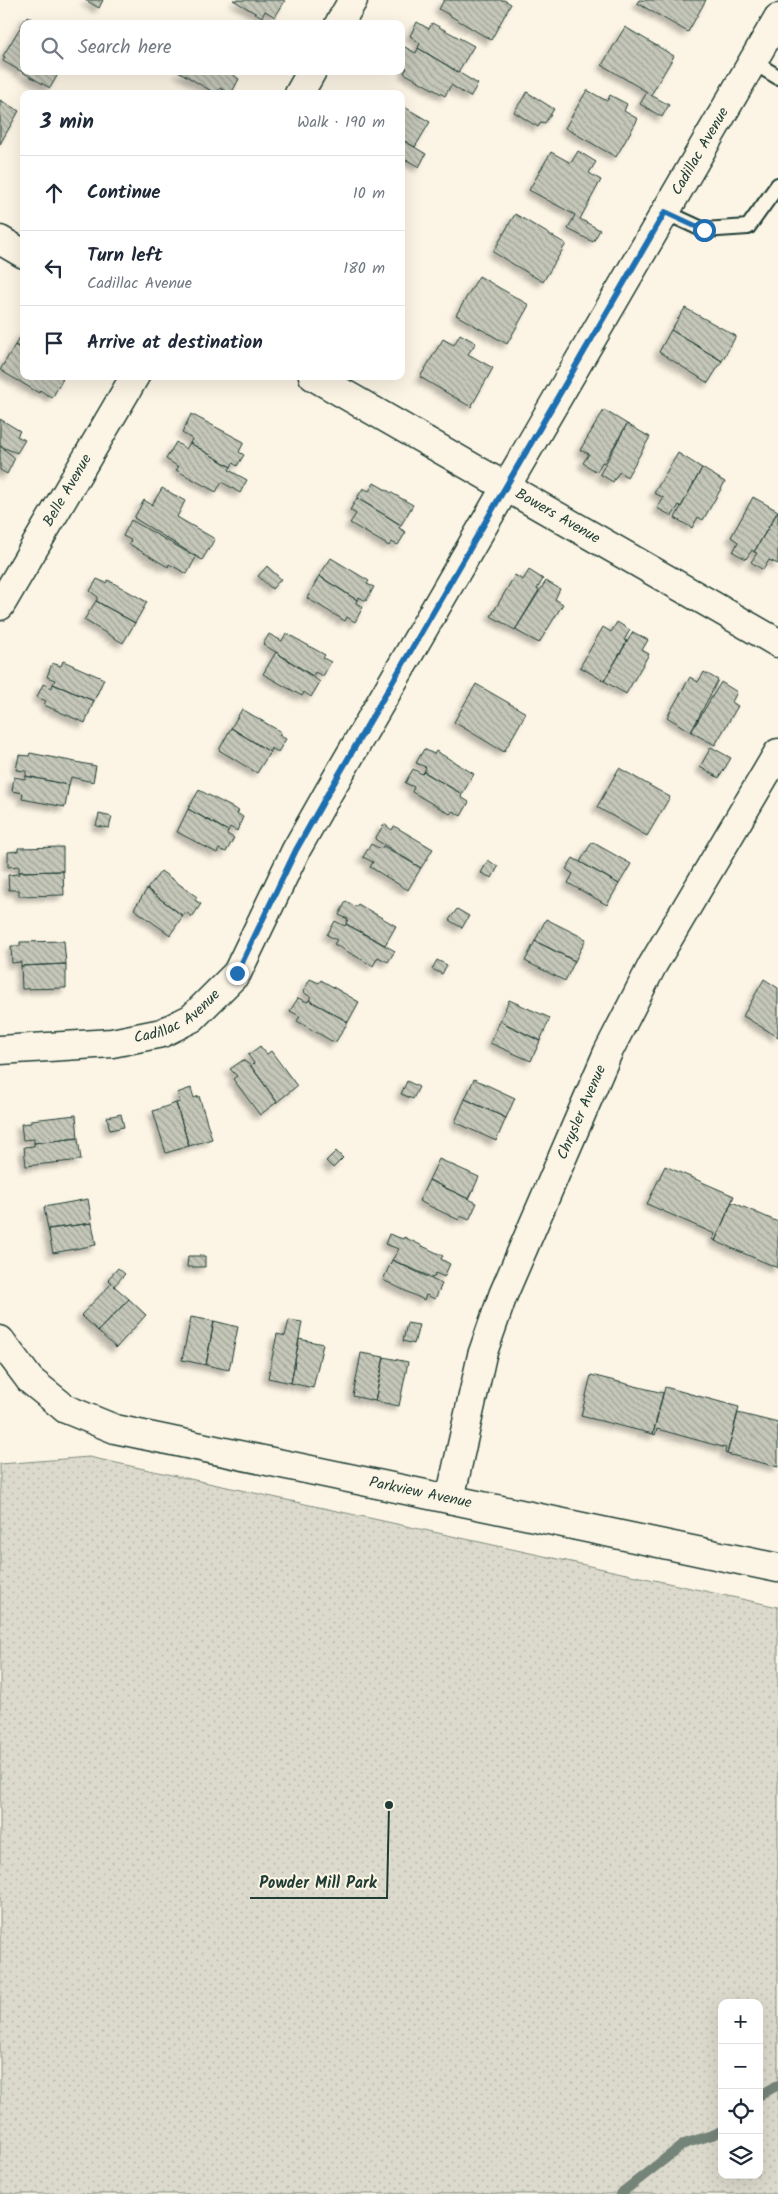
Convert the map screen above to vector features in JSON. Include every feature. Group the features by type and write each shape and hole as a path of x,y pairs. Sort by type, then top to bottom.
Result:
{"street":[{"path":"341,20 353,0"},
{"name":"Cadillac Avenue","path":"0,1050 112,1043 162,1033 192,1018 237,973 296,850 778,18"},
{"path":"301,90 310,75"},
{"path":"0,240 20,252"},
{"name":"Belle Avenue","path":"0,606 133,380"},
{"name":"Bowers Avenue","path":"319,380 504,488 778,643"},
{"name":"Chrysler Avenue","path":"450,1499 482,1355 503,1295 608,1052 652,966 778,753"},
{"name":"Parkview Avenue","path":"0,1340 30,1380 66,1409 115,1429 778,1568"}],"lane":[{"path":"753,62 778,77"},
{"path":"665,212 704,230 748,227 778,185"}],"shaded area":[{"path":"89,1457 778,1607 778,2194 0,2194 0,1464"}],"building":[{"path":"85,0 103,0 99,8"},
{"path":"233,0 285,1 275,17 265,11 262,17"},
{"path":"444,0 504,0 511,4 491,40 439,9"},
{"path":"639,0 706,0 688,32 637,3"},
{"path":"27,16 34,20 25,20"},
{"path":"417,22 429,29 432,23 474,46 458,72 418,48 420,43 410,36"},
{"path":"625,27 674,56 651,95 669,105 662,117 640,104 647,92 602,65"},
{"path":"20,28 20,71 3,61 5,57 3,56"},
{"path":"405,47 416,53 418,48 478,84 470,97 451,85 445,96 405,74 407,68 405,67"},
{"path":"27,75 58,75 50,88"},
{"path":"185,75 234,75 239,79 233,90 220,88 219,90 209,90"},
{"path":"587,90 607,101 610,95 627,104 624,111 638,119 616,157 565,128"},
{"path":"527,92 554,109 545,123 541,122 538,127 514,112"},
{"path":"0,100 19,111 0,144"},
{"path":"405,107 430,122 415,147 405,141"},
{"path":"405,141 426,154 419,167 407,160 405,163"},
{"path":"578,151 596,162 589,173 601,180 580,219 600,230 593,242 568,229 575,215 529,190 551,152 571,163"},
{"path":"515,214 566,244 543,282 493,252"},
{"path":"479,276 529,305 507,344 456,315"},
{"path":"685,308 736,336 722,361 671,330"},
{"path":"671,330 722,361 708,383 659,352"},
{"path":"460,334 476,343 468,354 493,368 471,407 420,377 443,339 454,345"},
{"path":"20,337 20,348 15,345"},
{"path":"15,345 20,348 20,380 62,380 52,398 40,390 39,393 0,370"},
{"path":"604,410 627,424 597,472 583,463 589,454 580,450"},
{"path":"191,414 244,442 239,452 244,455 237,466 233,463 231,467 190,443 192,439 182,433"},
{"path":"0,419 20,431 17,436 25,440 17,453 0,446"},
{"path":"627,424 650,437 627,477 619,472 613,482 600,474"},
{"path":"176,442 186,449 190,443 231,467 229,470 247,480 240,493 222,482 216,492 176,470 179,467 166,459"},
{"path":"0,446 15,458 7,474 0,470"},
{"path":"678,453 702,468 681,507 679,505 672,516 657,508 664,498 654,493"},
{"path":"702,468 725,482 703,520 698,517 692,528 675,518"},
{"path":"374,483 413,505 401,525 357,498 363,488 369,491"},
{"path":"162,488 185,501 177,517 215,539 202,560 134,518 144,500 152,505"},
{"path":"753,497 778,511 754,552 752,550 746,559 733,552 738,542 731,537"},
{"path":"357,498 401,525 399,528 406,532 398,545 391,542 389,546 350,523 356,514 350,510"},
{"path":"778,511 778,564 769,560 763,570 751,562 757,553 754,552"},
{"path":"131,520 196,557 187,574 169,564 168,567 129,544 131,540 123,536"},
{"path":"331,558 369,581 367,584 374,587 366,601 359,597 357,600 319,576"},
{"path":"267,566 281,579 272,589 258,576"},
{"path":"529,570 543,579 537,589 539,590 515,630 491,616 515,575 523,580"},
{"path":"319,576 357,600 356,603 363,607 355,622 347,617 345,621 307,598"},
{"path":"97,579 106,583 108,580 147,602 135,623 96,601 98,597 90,591"},
{"path":"546,581 560,589 555,599 563,604 539,643 515,630"},
{"path":"96,601 135,623 123,643 84,620"},
{"path":"617,622 630,630 624,640 627,641 604,681 580,667 603,627 611,632"},
{"path":"633,632 648,640 642,650 649,654 626,694 604,681"},
{"path":"286,633 325,655 323,658 331,662 323,676 315,672 313,676 263,644 269,634 282,641"},
{"path":"276,652 320,682 311,697 304,692 302,696 263,674"},
{"path":"63,661 104,679 94,701 53,684 55,680 47,677 52,663 61,666"},
{"path":"704,672 718,680 691,732 667,717 690,677 698,682"},
{"path":"721,682 737,692 732,702 738,706 715,745 691,732"},
{"path":"43,684 52,688 53,684 94,701 85,723 44,705 46,701 37,697"},
{"path":"476,684 526,713 504,752 454,722"},
{"path":"242,709 281,732 279,735 286,739 278,752 271,748 270,752 231,728"},
{"path":"231,728 270,752 257,773 219,750"},
{"path":"711,747 731,758 719,778 700,767"},
{"path":"424,749 434,754 436,751 474,774 462,794 424,772 426,767 416,763"},
{"path":"30,753 96,766 93,782 71,777 69,785 26,776 26,771 16,770 19,755 29,756"},
{"path":"619,768 670,797 647,836 597,807"},
{"path":"413,769 422,774 424,772 462,794 461,797 469,802 461,816 453,811 450,814 412,792 414,787 405,783"},
{"path":"26,776 69,785 65,807 22,799 23,793 12,791 14,777 25,779"},
{"path":"199,790 239,811 237,813 243,817 237,831 230,827 228,831 188,809"},
{"path":"188,809 228,831 227,834 234,838 226,852 219,849 217,853 177,832"},
{"path":"99,814 112,817 109,828 96,826"},
{"path":"384,824 392,830 394,826 433,849 421,868 375,839"},
{"path":"592,842 631,864 619,884 580,862"},
{"path":"371,844 381,849 383,846 421,868 408,890 370,867 373,862 363,857"},
{"path":"63,847 63,871 19,872 19,866 8,867 8,852 18,851 18,848"},
{"path":"573,858 619,884 607,905 568,883 573,874 566,869"},
{"path":"488,860 498,867 492,878 481,873"},
{"path":"63,871 64,895 19,896 19,890 9,890 8,875 19,874 19,872"},
{"path":"161,871 197,897 195,900 201,904 192,917 186,912 183,916 147,889"},
{"path":"147,889 183,916 170,935 134,909"},
{"path":"346,901 356,907 358,904 396,926 385,945 346,924 348,919 339,915"},
{"path":"457,909 469,916 462,928 449,920"},
{"path":"546,919 586,939 575,961 535,941"},
{"path":"335,921 345,926 346,924 395,951 388,962 378,957 373,966 334,944 337,940 327,935"},
{"path":"64,941 66,964 21,966 21,962 12,963 11,946 20,946 20,942"},
{"path":"535,941 575,961 565,981 525,961"},
{"path":"437,960 447,965 442,974 432,969"},
{"path":"66,964 66,988 22,989 21,966"},
{"path":"310,979 319,983 321,980 359,1002 348,1022 309,1000 311,997 303,992"},
{"path":"764,979 778,988 778,1037 743,1016"},
{"path":"298,998 308,1002 309,1000 348,1022 335,1043 297,1021 300,1016 290,1011"},
{"path":"509,1000 550,1018 540,1041 500,1021"},
{"path":"500,1021 540,1041 531,1061 490,1043"},
{"path":"260,1046 267,1054 271,1051 297,1086 277,1102 251,1066 254,1063 248,1055"},
{"path":"243,1060 251,1066 277,1102 260,1115 233,1079 237,1076 230,1069"},
{"path":"474,1079 515,1098 506,1118 465,1099"},
{"path":"407,1081 419,1087 413,1099 401,1094"},
{"path":"191,1088 194,1098 199,1096 212,1139 189,1146 176,1103 180,1102 177,1093"},
{"path":"465,1099 506,1118 496,1141 455,1122"},
{"path":"176,1103 189,1146 166,1153 153,1111"},
{"path":"121,1114 124,1127 110,1130 107,1117"},
{"path":"76,1115 78,1138 34,1143 34,1139 23,1140 21,1124 31,1123 31,1120"},
{"path":"78,1138 81,1160 26,1166 24,1147 34,1146 34,1143"},
{"path":"336,1151 343,1158 333,1168 326,1161"},
{"path":"439,1159 479,1177 469,1199 429,1180"},
{"path":"665,1166 734,1196 715,1241 713,1239 715,1234 647,1204"},
{"path":"429,1180 477,1203 469,1220 461,1216 459,1220 419,1201"},
{"path":"88,1199 92,1223 48,1229 44,1207"},
{"path":"732,1202 778,1222 778,1268 715,1241"},
{"path":"92,1223 96,1245 53,1253 48,1229"},
{"path":"389,1234 403,1239 404,1237 443,1256 441,1259 450,1264 444,1277 436,1273 433,1278 392,1260 399,1249 385,1244"},
{"path":"188,1256 205,1256 205,1267 187,1267"},
{"path":"392,1260 442,1284 435,1299 426,1295 424,1300 383,1280"},
{"path":"118,1268 125,1274 114,1286 129,1299 98,1331 81,1315 112,1283 108,1279"},
{"path":"129,1299 146,1315 116,1348 98,1331"},
{"path":"191,1317 214,1321 206,1365 182,1360"},
{"path":"289,1320 302,1322 291,1383 268,1378 277,1334 285,1336"},
{"path":"214,1321 238,1327 229,1370 206,1365"},
{"path":"407,1323 419,1325 414,1344 403,1341"},
{"path":"299,1339 323,1344 313,1388 291,1383"},
{"path":"361,1353 384,1357 375,1401 353,1396"},
{"path":"384,1357 408,1362 399,1406 375,1401"},
{"path":"591,1375 663,1393 653,1434 581,1416"},
{"path":"665,1387 739,1407 727,1454 725,1453 726,1448 657,1429 655,1435 653,1434"},
{"path":"738,1413 778,1423 778,1467 727,1454"}],"waterway":[{"path":"763,2094 778,2085"},
{"path":"620,2194 684,2144 718,2132"}],"place":[{"name":"Powder Mill Park","path":"389,1805"}],"route":[{"path":"237,973 296,850 665,212 704,230"}]}
